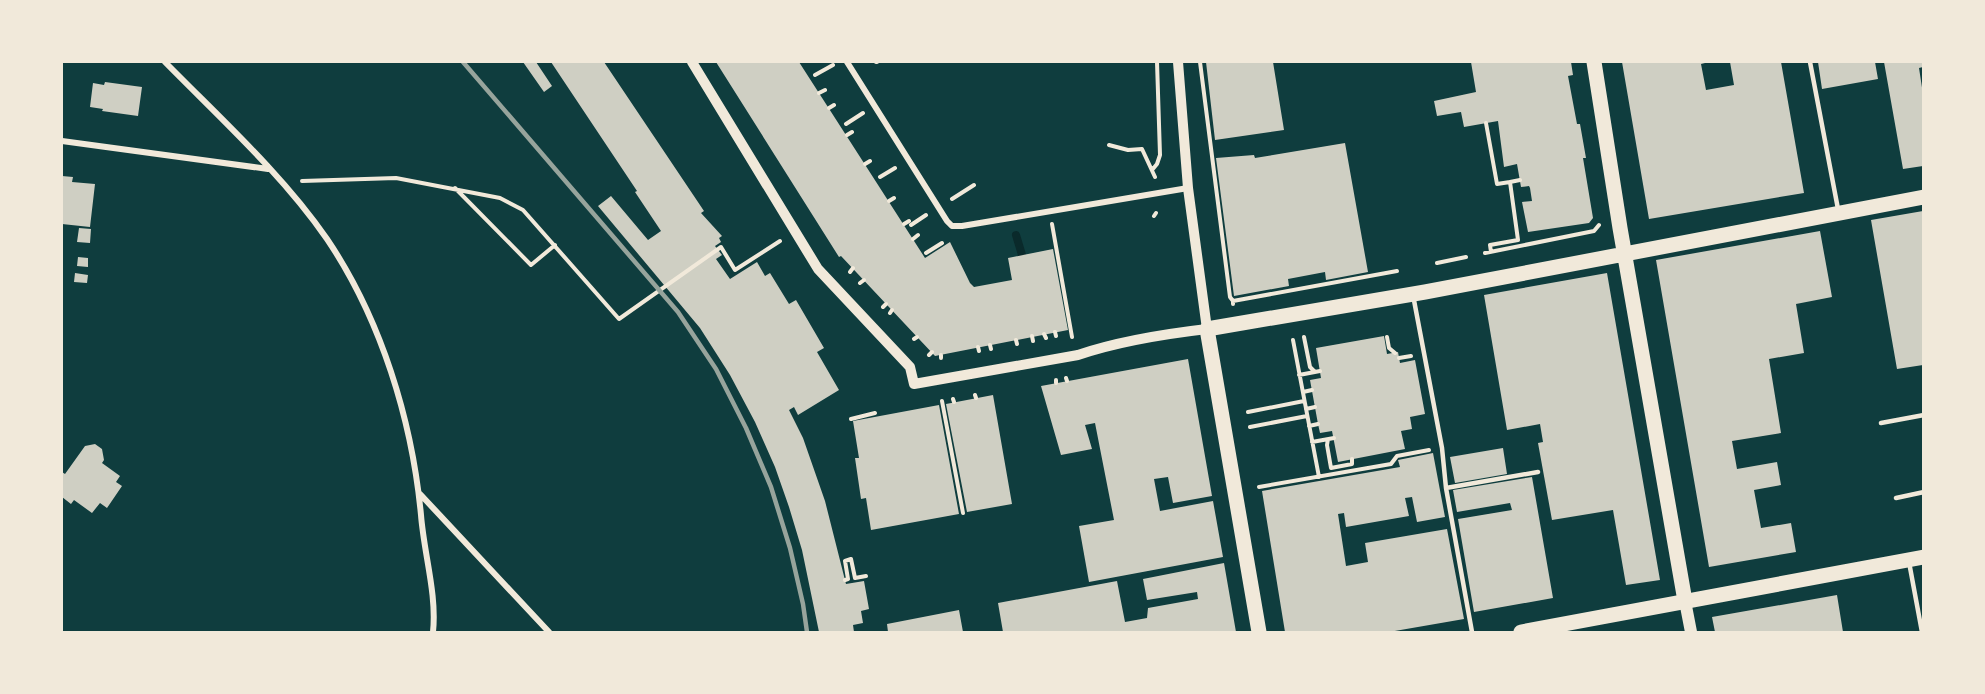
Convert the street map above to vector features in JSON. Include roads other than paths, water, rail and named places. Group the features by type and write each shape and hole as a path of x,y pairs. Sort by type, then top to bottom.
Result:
{"main road":[{"path":"1594,62 1691,633"},
{"path":"1259,633 1207,329 1413,294 1923,197"},
{"path":"1521,633 1916,558"}],"street":[{"path":"165,62 280,182 326,239 364,306 404,412 420,493 433,601 433,633"},
{"path":"692,62 818,269 910,367 914,384 1207,329 1188,188 1178,62"},
{"path":"847,62 952,226 972,225 1188,188"},
{"path":"62,141 268,169"},
{"path":"420,493 549,633"}],"lane":[{"path":"1810,62 1839,213"},
{"path":"1413,294 1442,448 1446,488 1472,633"},
{"path":"1881,423 1923,415"},
{"path":"1446,488 1538,472"},
{"path":"1896,498 1923,492"},
{"path":"1916,558 1922,633"}],"waterway":[{"path":"1016,235 1022,255"}],"railway":[{"path":"463,62 678,312 716,369 746,428 771,487 790,548 807,632"}]}
